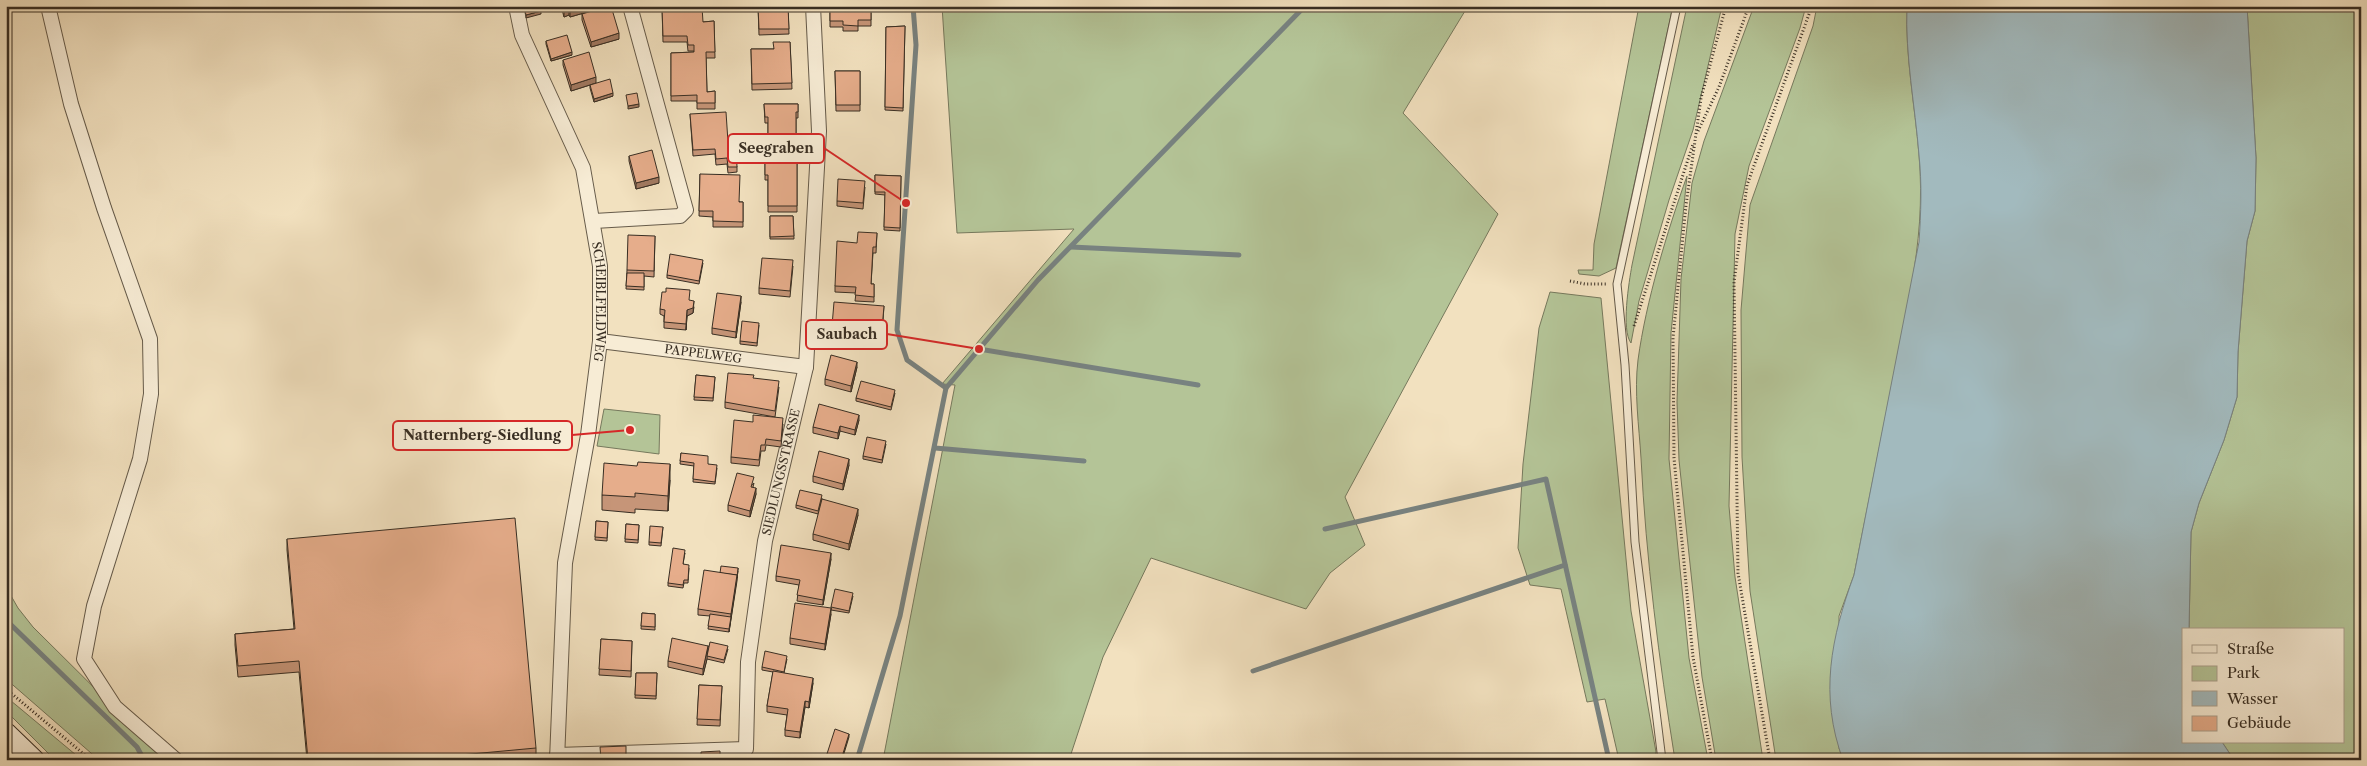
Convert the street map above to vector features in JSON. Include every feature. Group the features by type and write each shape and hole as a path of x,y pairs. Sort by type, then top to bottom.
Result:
{"main road":[{"path":"6,733 34,760"}],"street":[{"path":"48,6 71,104 104,208 150,339 151,394 140,459 94,606 84,658 115,707 176,760"},
{"name":"SCHEIBLFELDWEG","path":"516,6 522,35 583,168 594,221 600,266 600,341 588,435 565,563 557,757"},
{"path":"594,221 680,216 686,210 630,6"},
{"name":"SIEDLUNGSSTRASSE","path":"557,757 746,749 748,662 765,541 806,367 819,131 813,6"},
{"name":"PAPPELWEG","path":"600,341 806,367"}],"lane":[{"path":"1662,760 1635,542 1625,365 1617,284 1677,6"}],"path":[{"path":"1712,760 1693,657 1674,458 1673,338 1686,205 1701,98 1726,6"},
{"path":"1633,329 1696,135 1719,87 1749,6"},
{"path":"1770,760 1738,573 1734,282 1748,185 1812,6"},
{"path":"1570,281 1585,284 1617,284"},
{"path":"6,690 91,760"}],"green space":[{"path":"942,6 1468,6 1403,113 1498,214 1345,497 1365,545 1330,573 1306,609 1151,558 1103,657 1069,760 883,760 955,385 942,384 1074,229 957,233"},
{"path":"1639,6 1673,6 1616,268 1599,276 1579,274 1578,270 1593,270 1594,244"},
{"path":"1687,6 1722,6 1693,130 1669,200 1639,301 1631,343 1628,337 1626,317 1631,273"},
{"path":"1754,6 1806,6 1800,28 1749,166 1735,234 1729,506 1735,577 1763,760 1716,760 1702,677 1679,460 1677,402 1681,279 1692,183 1704,141"},
{"path":"1817,6 1907,6 1909,62 1920,172 1920,222 1911,288 1854,575 1839,616 1839,748 1843,760 1776,760 1750,591 1742,457 1741,310 1750,205 1813,26"},
{"path":"2247,6 2361,6 2361,760 2234,760 2223,744 2344,744 2344,628 2189,628 2191,532 2199,503 2224,440 2237,397 2238,352 2247,241 2255,211 2256,158"},
{"path":"1687,176 1671,333 1669,459 1689,658 1708,760 1675,760 1650,572 1637,397 1638,360 1646,314 1665,243"},
{"path":"1550,292 1601,298 1631,611 1656,752 1655,760 1619,760 1605,699 1587,702 1561,589 1530,585 1518,548 1523,464 1539,328"},
{"path":"604,409 660,415 659,454 597,446"},
{"path":"6,587 18,608 33,627 167,760 99,760 6,679"},
{"path":"6,697 82,760 55,760 6,711"}],"water":[{"path":"1907,6 2247,6 2256,158 2255,211 2247,241 2238,352 2237,397 2224,440 2199,503 2191,532 2189,628 2182,628 2182,744 2223,744 2234,760 1843,760 1831,713 1831,667 1834,644 1839,621 1854,575 1919,242 1921,177 1907,25"}],"building":[{"path":"524,6 540,6 541,11 526,15"},
{"path":"563,6 588,6 570,12 569,9 564,11"},
{"path":"611,6 619,33 591,42 582,14"},
{"path":"758,6 788,6 789,29 759,29"},
{"path":"830,6 871,6 871,20 858,20 858,26 843,25 843,21 830,21"},
{"path":"662,7 702,7 703,22 714,21 715,52 706,52 707,92 715,91 715,103 697,103 697,95 671,96 671,53 694,52 694,45 688,45 687,36 663,36"},
{"path":"905,26 903,108 885,107 886,27"},
{"path":"567,35 572,52 551,59 546,41"},
{"path":"773,42 790,42 792,83 752,84 751,49 774,49"},
{"path":"589,52 596,77 571,85 563,60"},
{"path":"835,71 860,71 860,105 836,105"},
{"path":"610,79 613,93 594,99 590,85"},
{"path":"637,93 639,104 628,106 626,95"},
{"path":"764,104 798,104 798,112 796,112 796,147 768,147 768,117 765,117"},
{"path":"726,112 728,142 736,141 737,167 728,167 727,158 716,159 715,149 693,150 690,114"},
{"path":"652,150 659,177 636,183 629,156"},
{"path":"783,156 797,156 797,206 768,206 768,175 765,175 765,162 783,162"},
{"path":"700,174 740,175 739,202 743,202 743,222 713,221 713,211 699,211"},
{"path":"875,175 901,176 900,228 884,227 885,192 875,192"},
{"path":"838,179 865,181 863,203 837,201"},
{"path":"770,216 793,216 794,236 770,237"},
{"path":"858,232 877,233 876,247 873,247 871,284 874,284 874,297 855,295 856,287 835,286 837,241 857,243"},
{"path":"628,235 655,236 654,271 627,270"},
{"path":"670,254 703,260 699,281 667,275"},
{"path":"762,258 793,260 790,291 759,288"},
{"path":"627,273 644,273 644,287 626,286"},
{"path":"666,288 690,290 689,300 694,301 693,308 687,310 686,324 664,322 665,310 660,309 662,292 666,292"},
{"path":"717,293 741,296 736,332 712,328"},
{"path":"834,302 884,306 882,329 832,326"},
{"path":"742,321 759,323 757,343 740,341"},
{"path":"831,355 857,362 851,386 825,379"},
{"path":"728,373 754,375 753,378 779,381 775,411 725,402"},
{"path":"696,375 715,377 713,398 694,397"},
{"path":"861,381 895,390 891,407 856,398"},
{"path":"819,404 859,415 855,430 840,426 838,433 813,427"},
{"path":"753,415 783,418 781,441 766,439 765,445 761,445 759,460 731,457 734,420 753,422"},
{"path":"867,437 886,441 882,460 863,456"},
{"path":"819,451 849,459 843,484 813,476"},
{"path":"681,453 708,456 708,464 717,465 715,482 693,479 694,463 680,461"},
{"path":"638,462 670,464 668,496 635,493 635,497 602,495 604,463 637,466"},
{"path":"737,473 754,477 751,487 756,488 750,511 728,505"},
{"path":"800,490 822,495 818,511 796,505"},
{"path":"822,499 858,509 849,544 813,534"},
{"path":"515,518 536,748 406,760 308,760 299,661 238,666 235,634 295,629 287,539"},
{"path":"596,521 608,522 607,538 595,537"},
{"path":"626,524 639,525 638,540 625,539"},
{"path":"650,526 663,527 661,543 649,542"},
{"path":"781,545 831,553 823,600 797,595 800,580 776,576"},
{"path":"673,548 685,550 683,564 689,565 688,580 684,580 683,585 668,583"},
{"path":"721,566 738,568 737,578 737,575 720,573"},
{"path":"704,570 737,575 731,614 698,609"},
{"path":"835,589 853,593 849,611 831,607"},
{"path":"795,603 831,608 825,644 790,638"},
{"path":"642,613 655,614 655,627 641,626"},
{"path":"710,614 731,617 729,629 708,626"},
{"path":"672,638 708,646 703,669 668,661"},
{"path":"601,639 632,641 631,671 599,669"},
{"path":"710,642 728,646 724,660 707,656"},
{"path":"765,651 787,656 784,672 762,667"},
{"path":"773,671 813,678 809,702 805,701 800,732 785,730 788,709 767,706"},
{"path":"636,673 657,673 656,696 635,695"},
{"path":"699,685 722,686 720,720 697,719"},
{"path":"835,729 849,734 841,760 825,760"},
{"path":"626,746 626,760 601,760 600,747"},
{"path":"720,751 720,760 701,760 701,752"}],"waterway":[{"path":"913,6 916,45 897,330 907,360 946,388"},
{"path":"857,760 900,616 946,388 1038,280 1305,6"},
{"path":"1071,247 1239,255"},
{"path":"979,349 1198,385"},
{"path":"935,448 1084,461"},
{"path":"1325,529 1546,479 1609,760"},
{"path":"1253,671 1565,565"},
{"path":"6,620 137,747 144,760"}],"place":[{"name":"Seegraben","path":"906,203"},
{"name":"Saubach","path":"979,349"},
{"name":"Natternberg-Siedlung","path":"630,430"}]}
